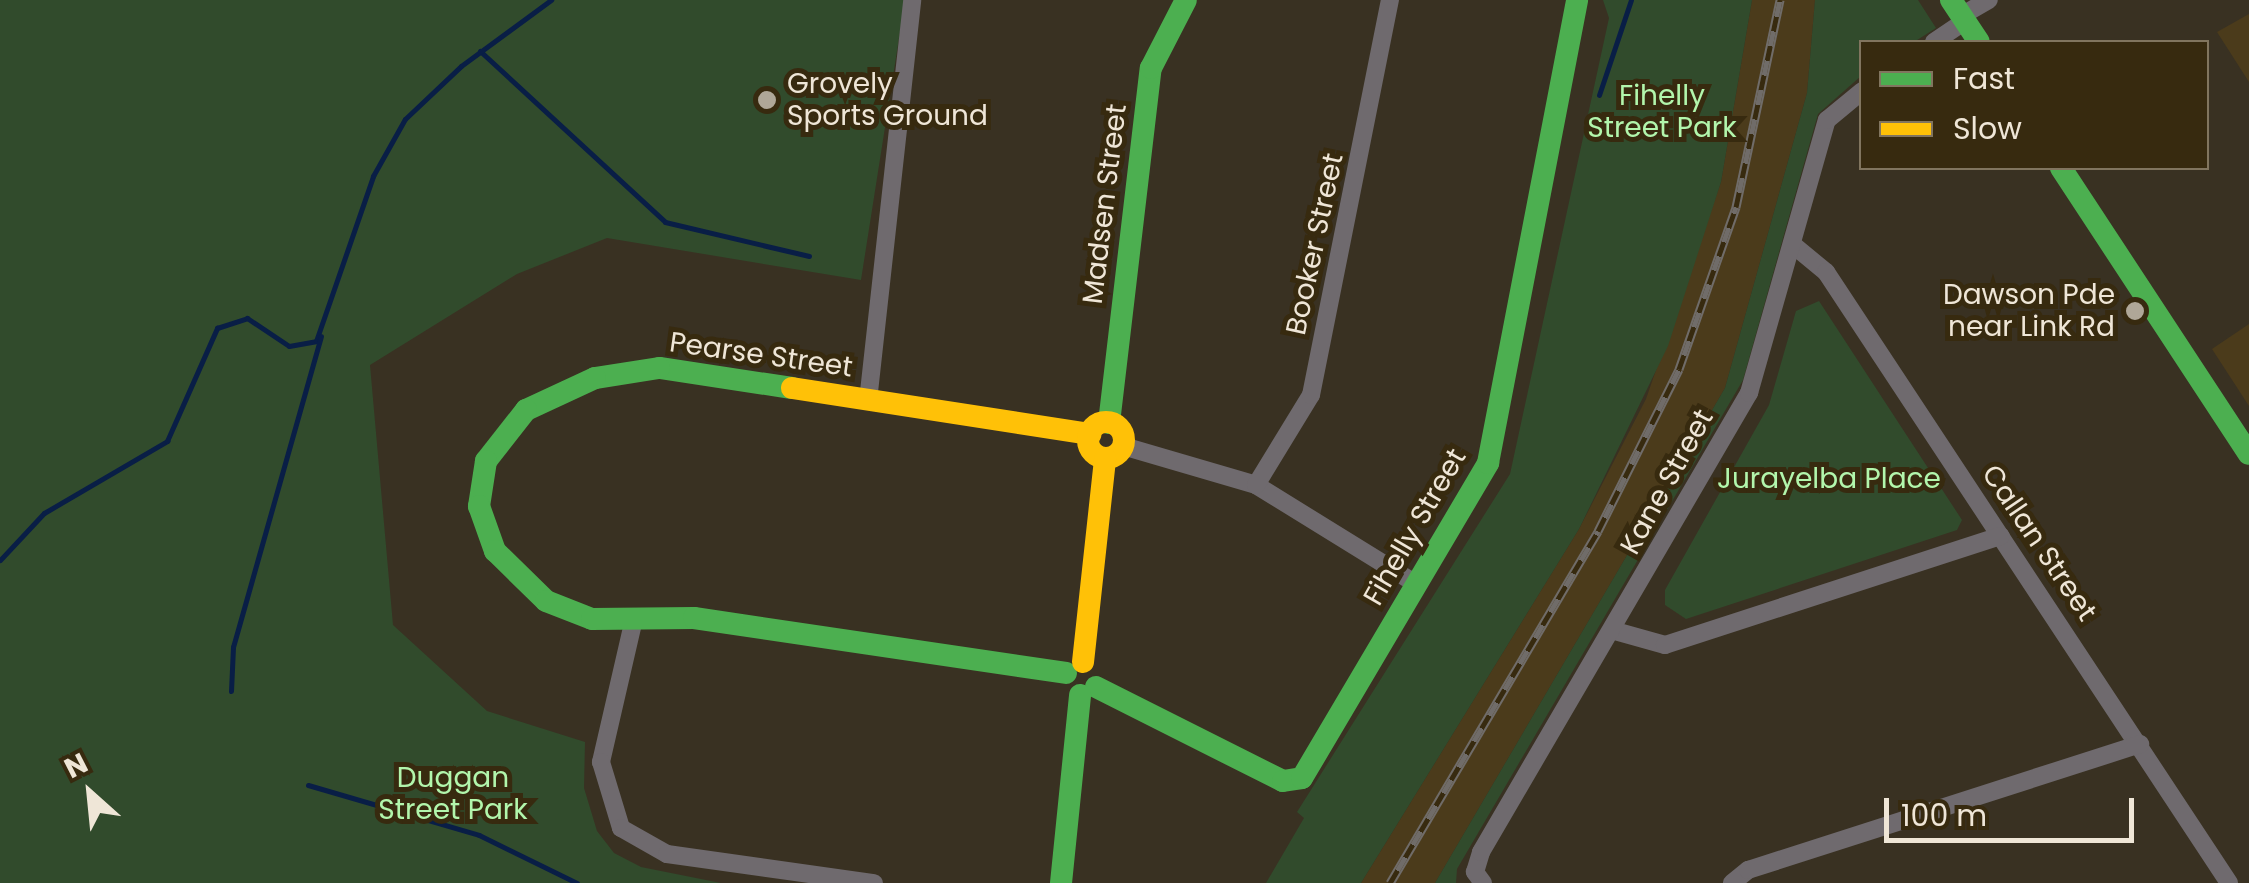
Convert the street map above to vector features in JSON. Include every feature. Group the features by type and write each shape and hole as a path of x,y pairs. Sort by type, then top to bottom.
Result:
{"street":[{"path":"868,401 912,0"},
{"name":"Madsen Street","path":"1099,428 1151,68 1186,0"},
{"name":"Booker Street","path":"1256,485 1311,395 1390,0"},
{"name":"Fihelly Street","path":"1088,691 1283,781 1302,778 1418,585 1491,453 1577,0"},
{"path":"1936,40 1959,12 1989,0"},
{"path":"1959,12 1978,40"},
{"name":"Kane Street","path":"1483,883 1476,872 1481,852 1615,631 1749,392 1827,120 1859,93"},
{"path":"2062,170 2249,454"},
{"name":"Callan Street","path":"1792,244 1826,272 2228,883"},
{"name":"Pearse Street","path":"1074,667 694,618 592,619 546,601 494,551 480,506 486,461 526,410 595,378 659,368 868,401 1099,428"},
{"path":"1061,883 1088,691 1067,687 1074,667 1114,452 1120,430 1099,428 1090,449 1114,452 1256,485 1418,585"},
{"path":"1615,631 1666,645 2001,536"},
{"path":"634,619 601,762 621,828 668,854 871,883"},
{"path":"1732,883 1748,870 2140,744"}],"shaded area":[{"path":"1752,0 1815,0 1807,93 1725,388 1435,883 1361,883 1579,529 1646,399 1721,182"},
{"path":"2249,14 2249,82 2217,32"},
{"path":"2249,324 2249,406 2212,349"}],"green space":[{"name":"Duggan Street Park","path":"0,0 905,0 861,280 607,238 517,274 370,365 393,625 487,711 585,742 584,788 597,831 614,853 641,867 721,883 0,883"},
{"name":"Fihelly Street Park","path":"1603,0 1752,0 1721,182 1668,346 1579,529 1361,883 1266,883 1304,818 1297,812 1510,474 1609,18"},
{"path":"1815,0 1918,0 1936,28 1917,40 1859,40 1859,78 1818,114 1743,380 1457,869 1456,883 1435,883 1725,388 1807,93"},
{"name":"Jurayelba Place","path":"1819,301 1962,520 1957,530 1686,619 1665,605 1665,590 1769,405 1796,311"}],"waterway":[{"path":"0,560 44,513 167,441 217,328 247,318 289,346 316,341 373,176 405,119 461,66 551,0"},
{"path":"1599,95 1631,0"},
{"path":"480,51 665,222 809,256"},
{"path":"231,691 233,647 321,336"},
{"path":"308,785 479,835 577,883"}],"railway":[{"path":"1390,883 1598,531 1679,369 1736,207 1780,0"}],"traffic: fast":[{"path":"1109,423 1151,68 1186,0"},
{"path":"1096,687 1283,781 1302,778 1488,463 1577,0"},
{"path":"1951,0 1978,40"},
{"path":"2062,170 2249,454"},
{"path":"792,388 659,368 595,378 526,410 486,461 479,506 495,551 546,601 592,619 694,618 1066,673"},
{"path":"1061,883 1080,695"}],"traffic: slow":[{"path":"792,388 1090,434"},
{"path":"1106,422 1119,427 1124,440 1119,453 1106,458 1093,453 1088,440 1093,427 1106,422"},
{"path":"1083,662 1105,458"}],"place":[{"name":"Grovely Sports Ground","path":"767,100"},
{"name":"Dawson Pde near Link Rd","path":"2135,311"}]}
